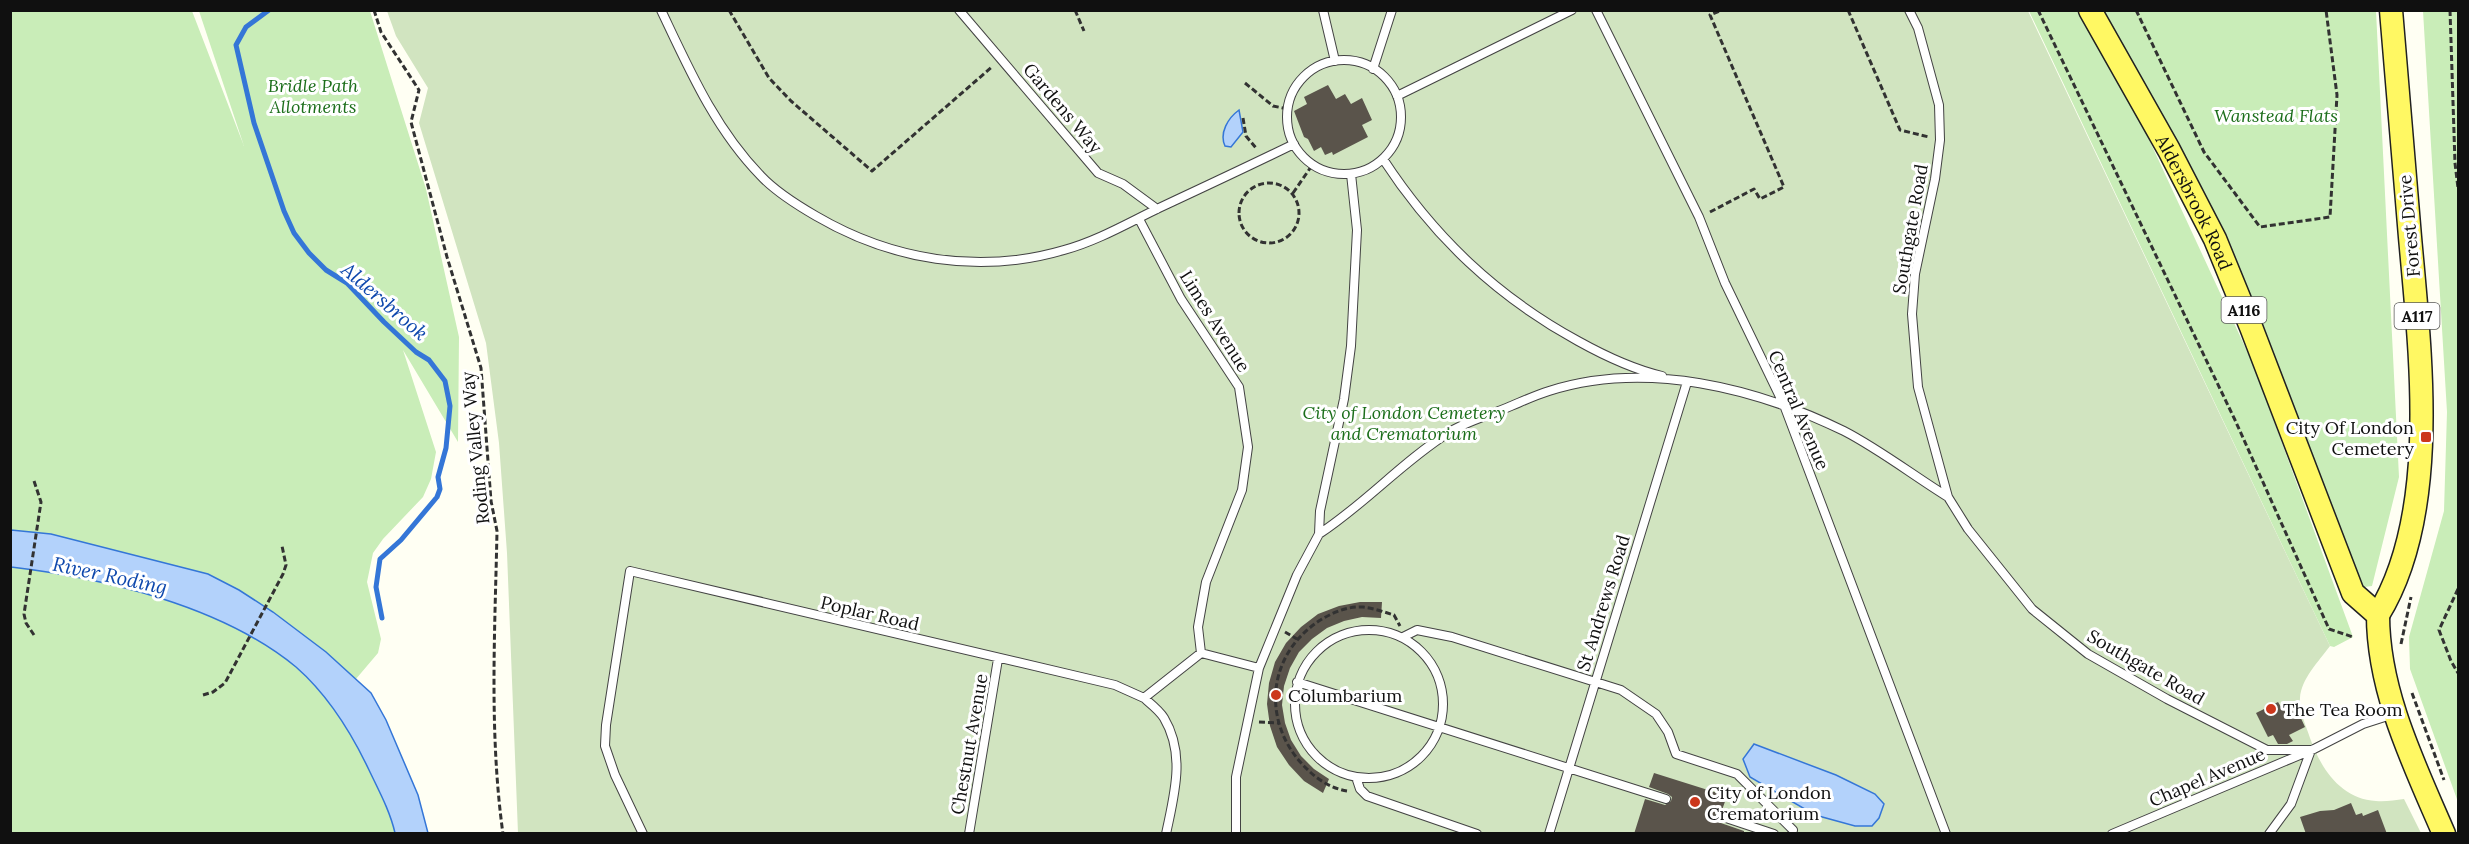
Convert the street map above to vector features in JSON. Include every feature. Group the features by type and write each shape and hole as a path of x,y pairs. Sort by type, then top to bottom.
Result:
{"main road":[{"name":"Aldersbrook Road","path":"2090,10 2169,150 2215,239 2353,593 2378,615"},
{"name":"Forest Drive","path":"2378,615 2390,595 2404,553 2414,506 2423,384 2391,10"},
{"path":"2378,615 2378,643 2395,714 2444,834"}],"lane":[{"path":"661,10 701,94 723,130 762,177 799,206 843,232 893,251 943,261 994,263 1064,250 1139,219 1294,144"},
{"name":"Gardens Way","path":"959,10 1098,173 1124,184 1157,209"},
{"path":"1323,10 1335,61"},
{"path":"1373,69 1392,10"},
{"path":"1397,96 1572,10"},
{"name":"Central Avenue","path":"1596,10 1699,217 1725,283 1784,405 1946,834"},
{"name":"Southgate Road","path":"1909,10 1918,28 1932,72 1939,105 1940,140 1935,179 1915,274 1912,314 1918,387 1948,497 1968,529 2032,609 2088,654 2168,699 2267,750 2313,749"},
{"path":"1335,61 1352,61 1373,69 1386,79 1397,96 1401,113 1400,130 1393,146 1383,159 1366,170 1351,174 1320,169 1305,159 1294,144 1289,132 1288,109 1293,92 1300,81 1316,68 1335,61"},
{"path":"1383,159 1424,217 1459,255 1504,295 1551,326 1606,356 1643,371 1763,398 1784,405 1846,432 1948,497"},
{"path":"1236,834 1236,777 1259,668 1297,575 1319,534 1320,511 1342,410 1351,346 1357,230 1351,174"},
{"name":"Limes Avenue","path":"1139,219 1181,299 1239,387 1248,447 1242,490 1206,582 1198,627 1201,653"},
{"path":"1319,534 1341,519 1405,464 1450,431 1549,390 1600,381 1642,378 1687,382"},
{"name":"St Andrews Road","path":"1549,834 1594,680 1687,382"},
{"name":"Poplar Road","path":"643,834 615,776 605,746 606,725 630,571 1115,685 1144,698"},
{"path":"1361,629 1383,630 1403,638 1420,650 1433,666 1441,685 1443,706 1440,726 1431,745 1407,767 1378,778 1356,777 1336,771 1318,759 1305,743 1296,724 1294,703 1297,682 1306,662 1321,646 1340,635 1361,629"},
{"path":"1403,638 1417,630 1452,637 1621,690 1656,714 1668,732 1676,753 1737,774 1793,830 1792,834"},
{"path":"1166,834 1178,776 1175,744 1164,717 1144,698 1201,653 1259,668"},
{"name":"Chestnut Avenue","path":"969,834 998,659"},
{"path":"1297,682 1665,799"},
{"name":"Chapel Avenue","path":"2112,834 2313,749 2363,724 2395,714"},
{"path":"2269,834 2291,804 2313,749"},
{"path":"1356,777 1360,789 1367,796 1477,834"},
{"path":"1720,816 1774,834"}],"path":[{"name":"Roding Valley Way","path":"374,10 381,32 419,90 411,122 447,256 481,368 491,501 497,531 495,726 498,796 503,834"},
{"path":"729,10 770,78 791,101 872,171 1002,59"},
{"path":"1075,10 1084,31"},
{"path":"1699,217 1754,189 1760,199 1784,187 1710,15 1722,10"},
{"path":"1848,10 1900,130 1940,140"},
{"path":"2038,10 2235,420 2329,629 2353,638"},
{"path":"2136,10 2204,152 2260,227 2331,217 2337,95 2326,10"},
{"path":"2450,10 2455,163 2458,188"},
{"path":"1245,83 1273,106 1288,109"},
{"path":"1243,118 1246,136 1266,158"},
{"path":"1293,193 1313,164"},
{"path":"1265,182 1275,183 1293,193 1300,211 1295,230 1288,237 1269,244 1259,242 1244,230 1239,220 1241,200 1255,186 1265,182"},
{"path":"34,481 40,494 40,512 24,614 26,623 34,635"},
{"path":"203,695 219,688 231,672 277,586 286,564 282,546"},
{"path":"2458,589 2439,630 2458,673"},
{"path":"1373,609 1394,615"},
{"path":"2401,652 2404,625"},
{"path":"1293,636 1298,639"},
{"path":"2411,692 2447,786"},
{"path":"1269,723 1278,723"},
{"path":"1319,779 1340,790"}],"green space":[{"name":"Bridle Path Allotments","path":"10,11 192,11 244,146 199,11 370,11 426,189 459,337 458,442 403,350 436,452 431,479 423,497 383,539 373,553 367,582 381,639 378,653 333,706 360,751 385,800 395,833 11,833"},
{"name":"City of London Cemetery and Crematorium","path":"387,11 2028,11 2330,646 2307,677 2300,698 2303,718 2320,761 2334,780 2352,795 2376,801 2404,799 2421,833 518,833 507,553 499,443 486,343 419,123 428,88 396,36"},
{"path":"2029,11 2079,11 2146,133 2253,364 2353,637 2334,647 2330,646"},
{"name":"Wanstead Flats","path":"2096,11 2376,11 2399,477 2372,586 2357,588 2230,257"},
{"path":"2423,11 2458,11 2458,802 2410,669 2409,637 2444,511 2447,412"}],"water":[{"path":"1239,110 1243,132 1231,147 1225,146 1224,131 1231,117"},
{"name":"River Roding","path":"11,530 51,534 208,574 239,590 273,612 326,652 371,693 386,720 418,795 428,833 395,833 380,793 346,728 328,702 296,667 233,627 161,598 123,587 11,567"},
{"path":"1754,744 1836,775 1875,794 1884,804 1879,818 1872,826 1855,826 1815,815 1750,777 1743,759"}],"building":[{"path":"1328,85 1336,99 1345,94 1351,104 1362,98 1372,120 1362,125 1368,137 1333,155 1332,152 1325,155 1321,147 1314,151 1308,139 1304,137 1294,111 1307,104 1304,97"},
{"name":"Columbarium","path":"1360,602 1382,602 1381,618 1362,617 1327,628 1299,652 1284,686 1282,705 1291,740 1301,756 1329,779 1323,793 1304,781 1277,747 1270,726 1267,704 1269,683 1275,662 1286,643 1301,627 1318,614 1339,606"},
{"path":"2293,701 2305,727 2289,735 2293,741 2278,744 2273,735 2268,737 2256,713 2278,702 2281,707"},
{"name":"City of London Crematorium","path":"1654,773 1727,796 1722,810 1716,812 1714,818 1718,822 1744,831 1744,834 1634,834 1645,799 1665,805 1671,801 1672,797 1668,794 1649,787"},
{"path":"2351,803 2356,815 2362,813 2363,816 2378,810 2387,834 2306,834 2300,817 2320,811 2334,810"}],"waterway":[{"name":"Aldersbrook","path":"269,10 246,27 236,45 254,123 284,211 294,233 326,270 347,283 384,322 416,352 429,360 445,381 450,406 446,448 438,477 440,489 437,497 401,540 380,559 376,587 382,618"}],"place":[{"name":"City Of London Cemetery","path":"2426,437"},
{"name":"Columbarium","path":"1276,695"},
{"name":"The Tea Room","path":"2271,709"},
{"name":"City of London Crematorium","path":"1695,802"}]}
